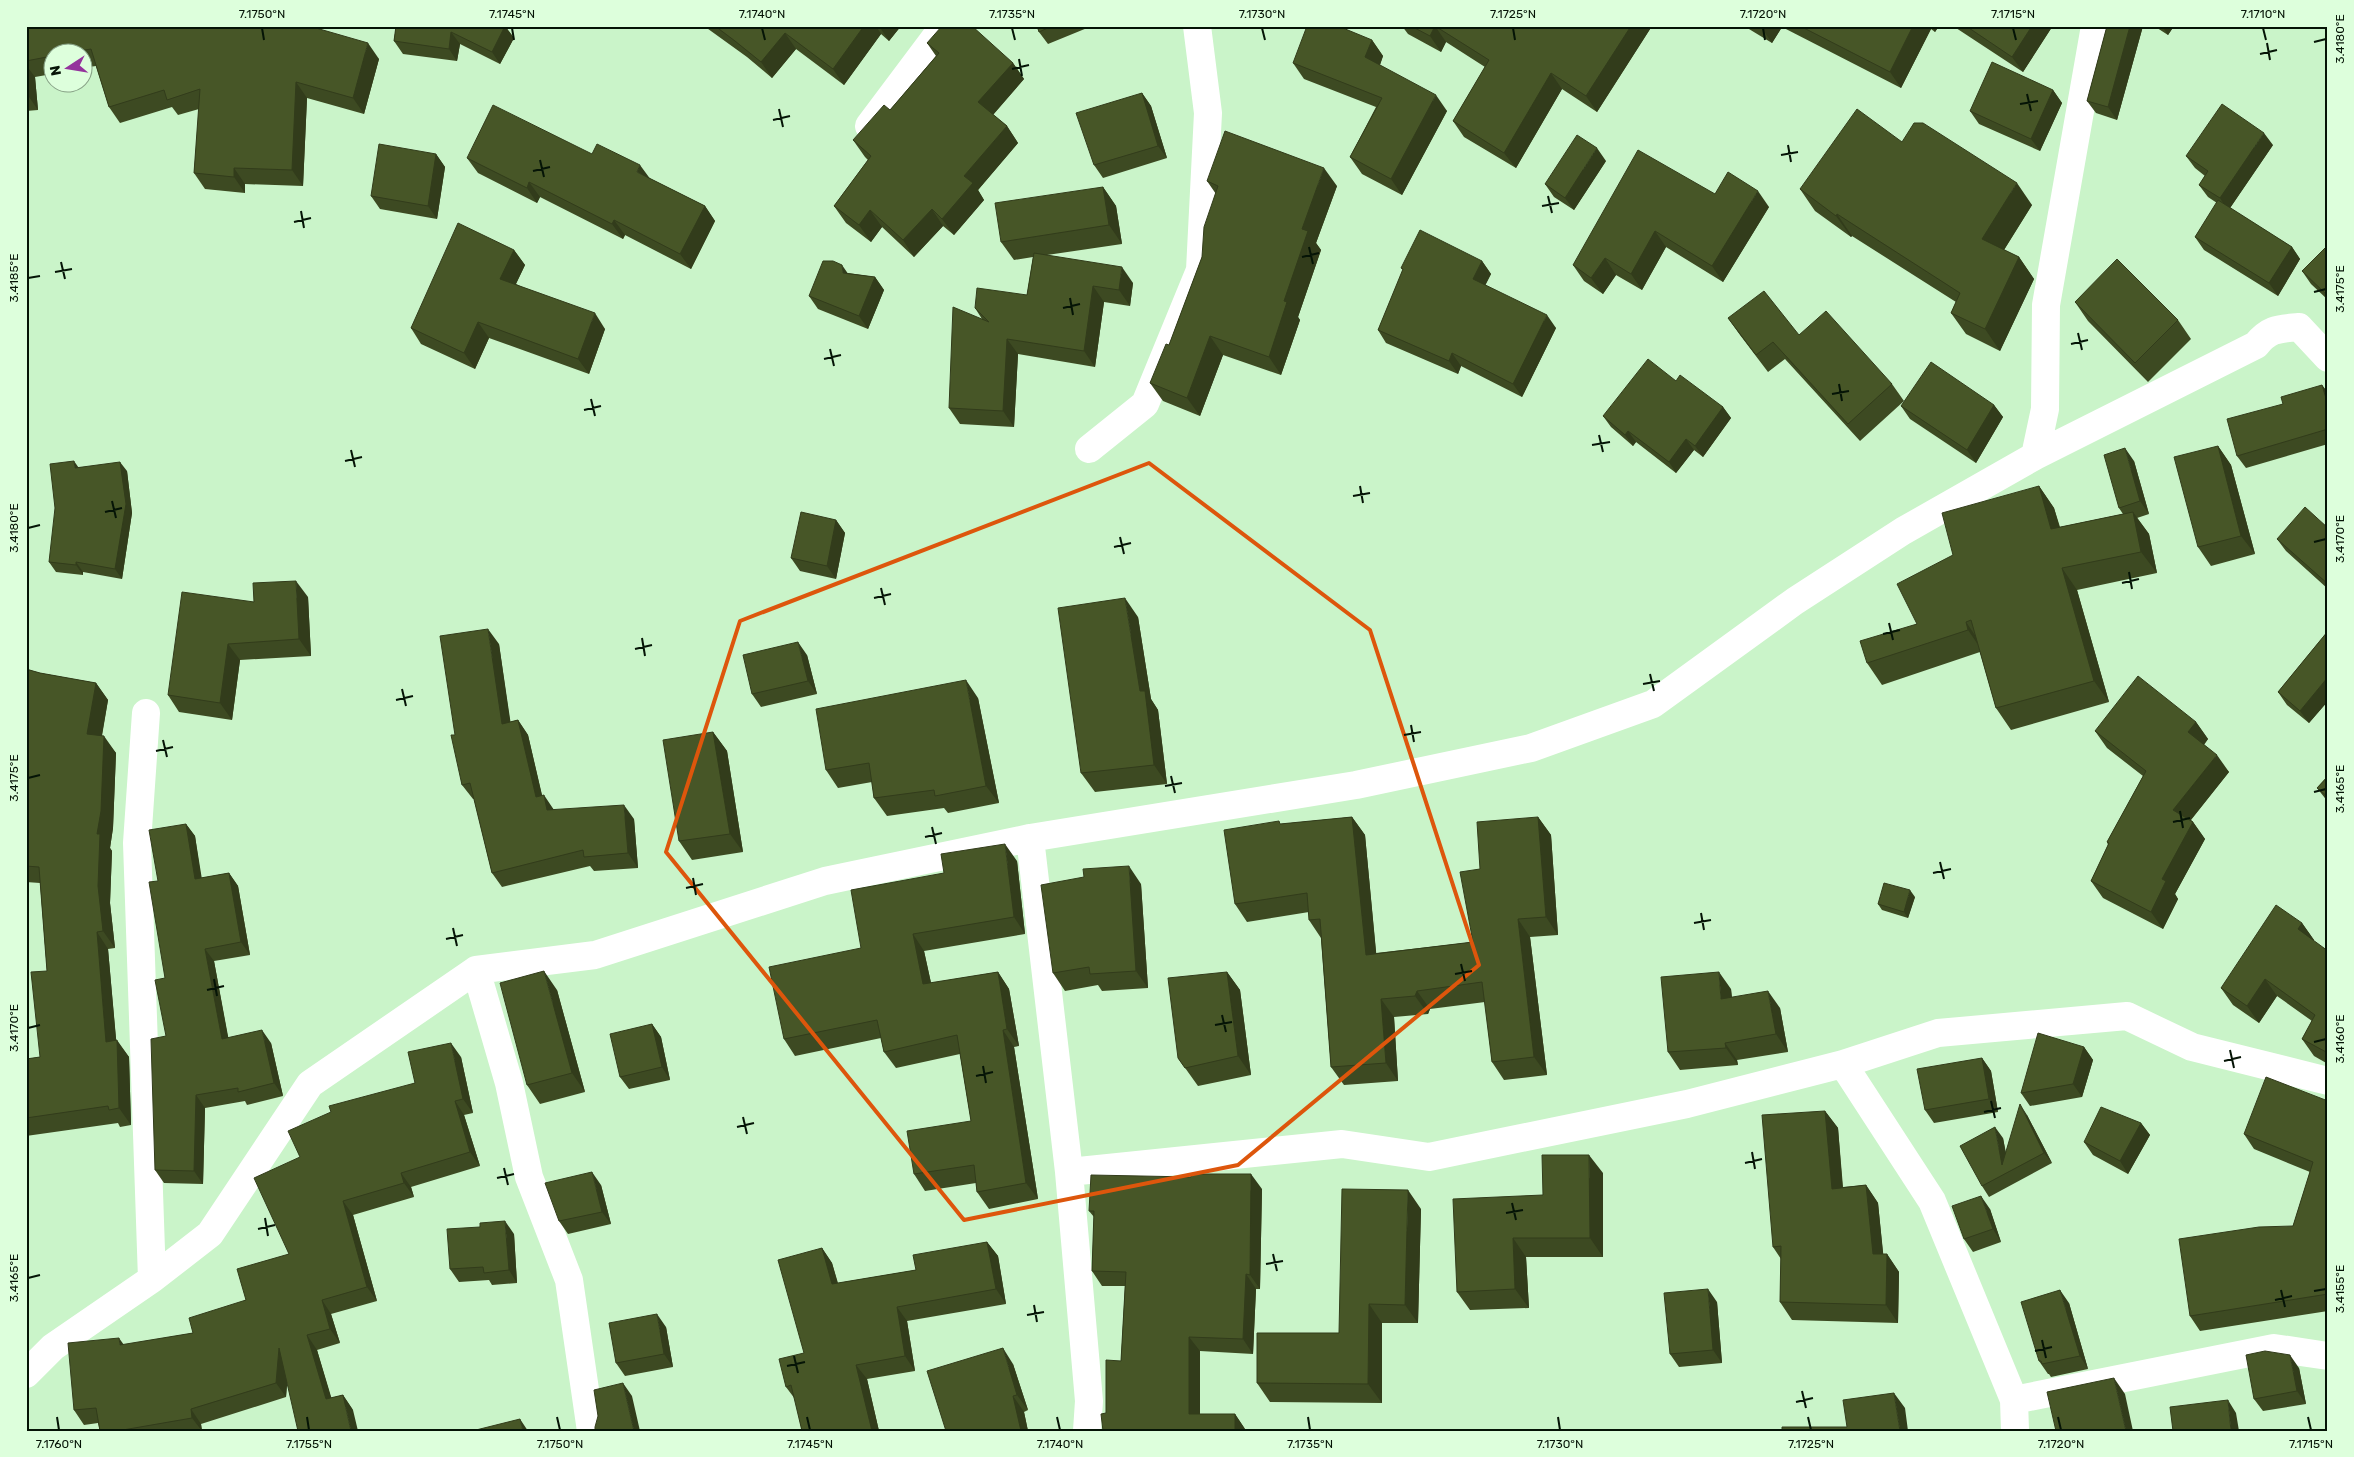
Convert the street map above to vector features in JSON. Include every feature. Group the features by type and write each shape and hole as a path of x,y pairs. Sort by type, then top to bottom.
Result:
{"street":[{"path":"868,126 944,26"},
{"path":"1089,449 1145,404 1200,270 1208,113 1197,26"},
{"path":"2035,456 2045,409 2046,305 2095,26"},
{"path":"26,1374 53,1347 152,1279 210,1234 310,1084 476,970 595,955 825,881 1030,838 1356,785 1531,748 1654,704 1795,601 1903,531 2035,456 2256,345 2266,333 2277,329 2299,327 2328,358"},
{"path":"146,713 137,843 152,1279"},
{"path":"1030,838 1069,1172 1089,1401 1087,1431"},
{"path":"476,970 510,1083 529,1176 570,1280 591,1431"},
{"path":"1069,1172 1342,1144 1428,1157 1687,1104 1843,1064 1938,1033 2127,1016 2192,1048 2328,1080"},
{"path":"1843,1064 1932,1201 2014,1400 2015,1431"},
{"path":"2014,1400 2274,1348 2328,1356"}],"highlighted area":[{"path":"1149,463 1370,630 1479,965 1238,1165 964,1220 666,852 740,621"}],"building":[{"path":"30,26 309,26 368,43 353,98 296,82 292,170 234,168 234,177 194,173 200,89 167,100 164,90 109,107 92,52 92,42 42,42 42,58 26,61 26,28 31,28"},
{"path":"396,26 505,26 492,52 451,32 449,49 394,41"},
{"path":"715,26 864,26 833,69 785,33 761,62"},
{"path":"942,26 972,26 1013,63 978,102 1007,126 964,176 973,183 942,219 932,209 903,240 870,210 859,225 834,206 871,156 853,140 884,105 890,110 939,53 927,43"},
{"path":"1037,26 1052,26 1039,32"},
{"path":"1307,26 1338,26 1372,40 1365,57 1436,95 1391,179 1350,157 1382,98 1293,63"},
{"path":"1411,26 1435,26 1430,36"},
{"path":"1435,26 1631,26 1586,96 1551,73 1504,153 1453,121 1489,60"},
{"path":"1800,26 1913,26 1890,72"},
{"path":"1966,26 2032,26 2012,57"},
{"path":"2107,26 2130,26 2108,107 2087,101"},
{"path":"1992,62 2053,90 2031,139 1970,111"},
{"path":"1142,93 1158,146 1094,165 1076,113"},
{"path":"2222,104 2264,133 2220,198 2199,185 2208,171 2186,156"},
{"path":"493,105 592,154 597,144 640,165 637,172 705,206 680,254 614,220 612,224 529,182 527,188 467,158"},
{"path":"1857,109 1902,142 1914,123 1923,123 2017,183 1982,239 2019,257 1985,329 1951,313 1960,293 1837,214 1836,216 1800,189"},
{"path":"1225,131 1324,168 1302,229 1308,231 1284,301 1287,302 1269,357 1210,336 1187,398 1150,383 1166,344 1169,345 1202,257 1204,227 1218,186 1207,181"},
{"path":"1577,135 1597,148 1565,198 1545,184"},
{"path":"379,144 436,154 428,206 371,196"},
{"path":"1638,150 1715,194 1728,172 1758,191 1712,266 1655,231 1631,274 1605,258 1591,278 1573,265"},
{"path":"1103,187 1109,225 1001,242 995,203"},
{"path":"2218,200 2292,247 2269,283 2195,237"},
{"path":"458,223 514,250 500,279 595,313 578,359 478,322 464,353 411,328"},
{"path":"1420,230 1482,261 1473,279 1547,315 1513,384 1452,353 1449,361 1378,330 1403,269 1401,268"},
{"path":"2328,245 2328,296 2302,271"},
{"path":"1034,253 1122,267 1119,290 1093,286 1084,351 1007,339 1003,411 949,408 953,307 989,322 975,308 977,288 1027,295"},
{"path":"2117,259 2178,320 2135,363 2075,302"},
{"path":"823,261 833,261 842,265 843,273 875,277 859,316 809,296"},
{"path":"1764,291 1799,335 1826,311 1892,384 1848,424 1773,342 1756,355 1728,318"},
{"path":"1648,359 1676,381 1680,375 1723,407 1695,446 1686,439 1669,462 1628,431 1625,435 1603,416"},
{"path":"1931,362 1994,405 1967,450 1901,406"},
{"path":"2322,385 2328,405 2328,429 2237,456 2227,419 2283,404 2281,397"},
{"path":"2218,446 2241,536 2198,547 2174,457"},
{"path":"2125,448 2140,501 2119,508 2104,455"},
{"path":"74,461 75,468 120,462 126,504 115,569 76,562 76,565 49,562 55,508 50,464"},
{"path":"2039,486 2051,529 2133,512 2141,552 2062,568 2094,681 1996,708 1971,620 1966,622 1968,630 1867,663 1860,641 1917,624 1897,584 1953,555 1942,513"},
{"path":"2305,507 2328,528 2328,584 2277,539"},
{"path":"801,512 836,520 827,566 791,558"},
{"path":"296,581 299,639 228,644 220,703 168,695 182,592 254,602 253,583"},
{"path":"1125,598 1140,691 1145,691 1154,765 1081,773 1058,608"},
{"path":"488,629 502,724 518,720 536,797 544,795 547,810 624,805 628,853 584,857 583,850 492,873 470,783 462,785 451,735 455,735 440,636"},
{"path":"2328,631 2328,677 2300,711 2278,692"},
{"path":"798,642 808,681 752,694 743,655"},
{"path":"26,669 96,683 87,734 104,736 101,811 97,834 100,834 98,886 103,931 97,932 106,1042 117,1040 119,1108 109,1110 108,1106 26,1118 26,1059 40,1057 31,972 47,971 39,867 26,866"},
{"path":"2138,676 2196,722 2188,732 2217,755 2173,810 2193,822 2162,879 2166,881 2151,912 2091,881 2109,843 2107,842 2146,771 2095,731"},
{"path":"966,680 986,786 935,796 934,790 874,798 869,763 826,770 816,709"},
{"path":"713,732 730,834 679,841 663,740"},
{"path":"2328,776 2328,797 2317,788"},
{"path":"1352,817 1366,955 1473,942 1460,872 1480,869 1477,822 1538,817 1546,917 1518,919 1534,1057 1492,1062 1482,982 1417,991 1415,996 1381,999 1386,1063 1331,1067 1320,919 1309,920 1307,893 1235,904 1224,830 1279,821 1280,824"},
{"path":"186,824 195,879 229,873 241,942 205,949 222,1039 262,1030 274,1083 238,1092 238,1088 196,1095 194,1171 155,1170 151,1039 166,1036 155,980 165,978 149,882 158,881 149,830"},
{"path":"1005,844 1014,917 913,934 923,984 998,972 1007,1029 1003,1030 1026,1183 977,1192 974,1165 914,1174 907,1131 971,1121 957,1035 884,1052 877,1020 784,1039 769,967 861,948 851,890 944,873 941,854"},
{"path":"1129,866 1136,971 1090,974 1089,967 1053,973 1041,885 1084,877 1083,869"},
{"path":"1884,883 1910,890 1904,912 1878,904"},
{"path":"2276,905 2302,923 2298,929 2328,951 2328,1053 2302,1039 2315,1015 2265,979 2247,1006 2221,988"},
{"path":"544,971 572,1073 527,1085 500,983"},
{"path":"1227,972 1238,1056 1185,1068 1178,1058 1168,978"},
{"path":"1719,972 1721,999 1768,991 1776,1034 1725,1043 1726,1048 1668,1052 1661,977"},
{"path":"652,1024 662,1067 620,1077 610,1034"},
{"path":"2038,1033 2084,1047 2073,1084 2021,1093"},
{"path":"451,1043 463,1099 455,1101 470,1152 401,1173 404,1183 343,1201 367,1287 322,1300 330,1329 307,1335 326,1399 343,1395 351,1431 298,1431 279,1348 276,1383 191,1409 192,1418 117,1431 100,1431 96,1408 74,1410 68,1343 119,1338 120,1345 193,1333 189,1318 246,1300 237,1269 289,1254 254,1178 300,1157 288,1131 331,1112 329,1106 415,1083 408,1052"},
{"path":"1982,1058 1989,1099 1925,1110 1917,1069"},
{"path":"2266,1077 2328,1101 2328,1294 2190,1316 2179,1239 2259,1227 2293,1226 2313,1162 2244,1134"},
{"path":"2020,1104 2044,1153 1982,1186 1960,1146 1995,1127 2002,1165"},
{"path":"2101,1107 2141,1123 2120,1161 2084,1142"},
{"path":"1825,1111 1832,1189 1866,1185 1873,1254 1887,1254 1886,1305 1780,1302 1781,1246 1773,1247 1762,1115"},
{"path":"1542,1155 1589,1155 1590,1238 1513,1238 1515,1289 1457,1292 1453,1199 1543,1195"},
{"path":"592,1172 602,1212 559,1221 545,1183"},
{"path":"1191,1174 1251,1174 1250,1275 1246,1274 1243,1339 1189,1337 1189,1414 1235,1414 1235,1431 1103,1431 1101,1414 1106,1413 1106,1360 1121,1361 1126,1272 1092,1271 1094,1211 1089,1211 1091,1175 1191,1177"},
{"path":"1342,1189 1408,1190 1405,1305 1369,1304 1368,1384 1257,1383 1257,1333 1339,1333"},
{"path":"1981,1196 1993,1229 1964,1239 1952,1206"},
{"path":"505,1221 509,1270 484,1273 483,1267 450,1269 447,1229 480,1227 480,1223"},
{"path":"987,1242 996,1289 897,1307 905,1356 856,1365 872,1431 802,1431 791,1385 786,1387 779,1359 804,1353 778,1260 822,1248 832,1284 916,1270 913,1255"},
{"path":"1708,1289 1713,1350 1670,1354 1664,1293"},
{"path":"2060,1290 2080,1356 2042,1364 2039,1361 2021,1302"},
{"path":"657,1314 664,1354 616,1363 609,1323"},
{"path":"1003,1348 1017,1395 1013,1396 1021,1431 946,1431 927,1371"},
{"path":"2265,1351 2290,1355 2297,1391 2254,1399 2246,1355"},
{"path":"2114,1378 2126,1431 2056,1431 2047,1392"},
{"path":"623,1383 634,1431 595,1431 598,1416 594,1390"},
{"path":"1894,1393 1900,1431 1782,1431 1782,1427 1847,1427 1843,1400"},
{"path":"2228,1400 2231,1431 2173,1431 2170,1407"},
{"path":"520,1419 523,1431 472,1431"}]}
